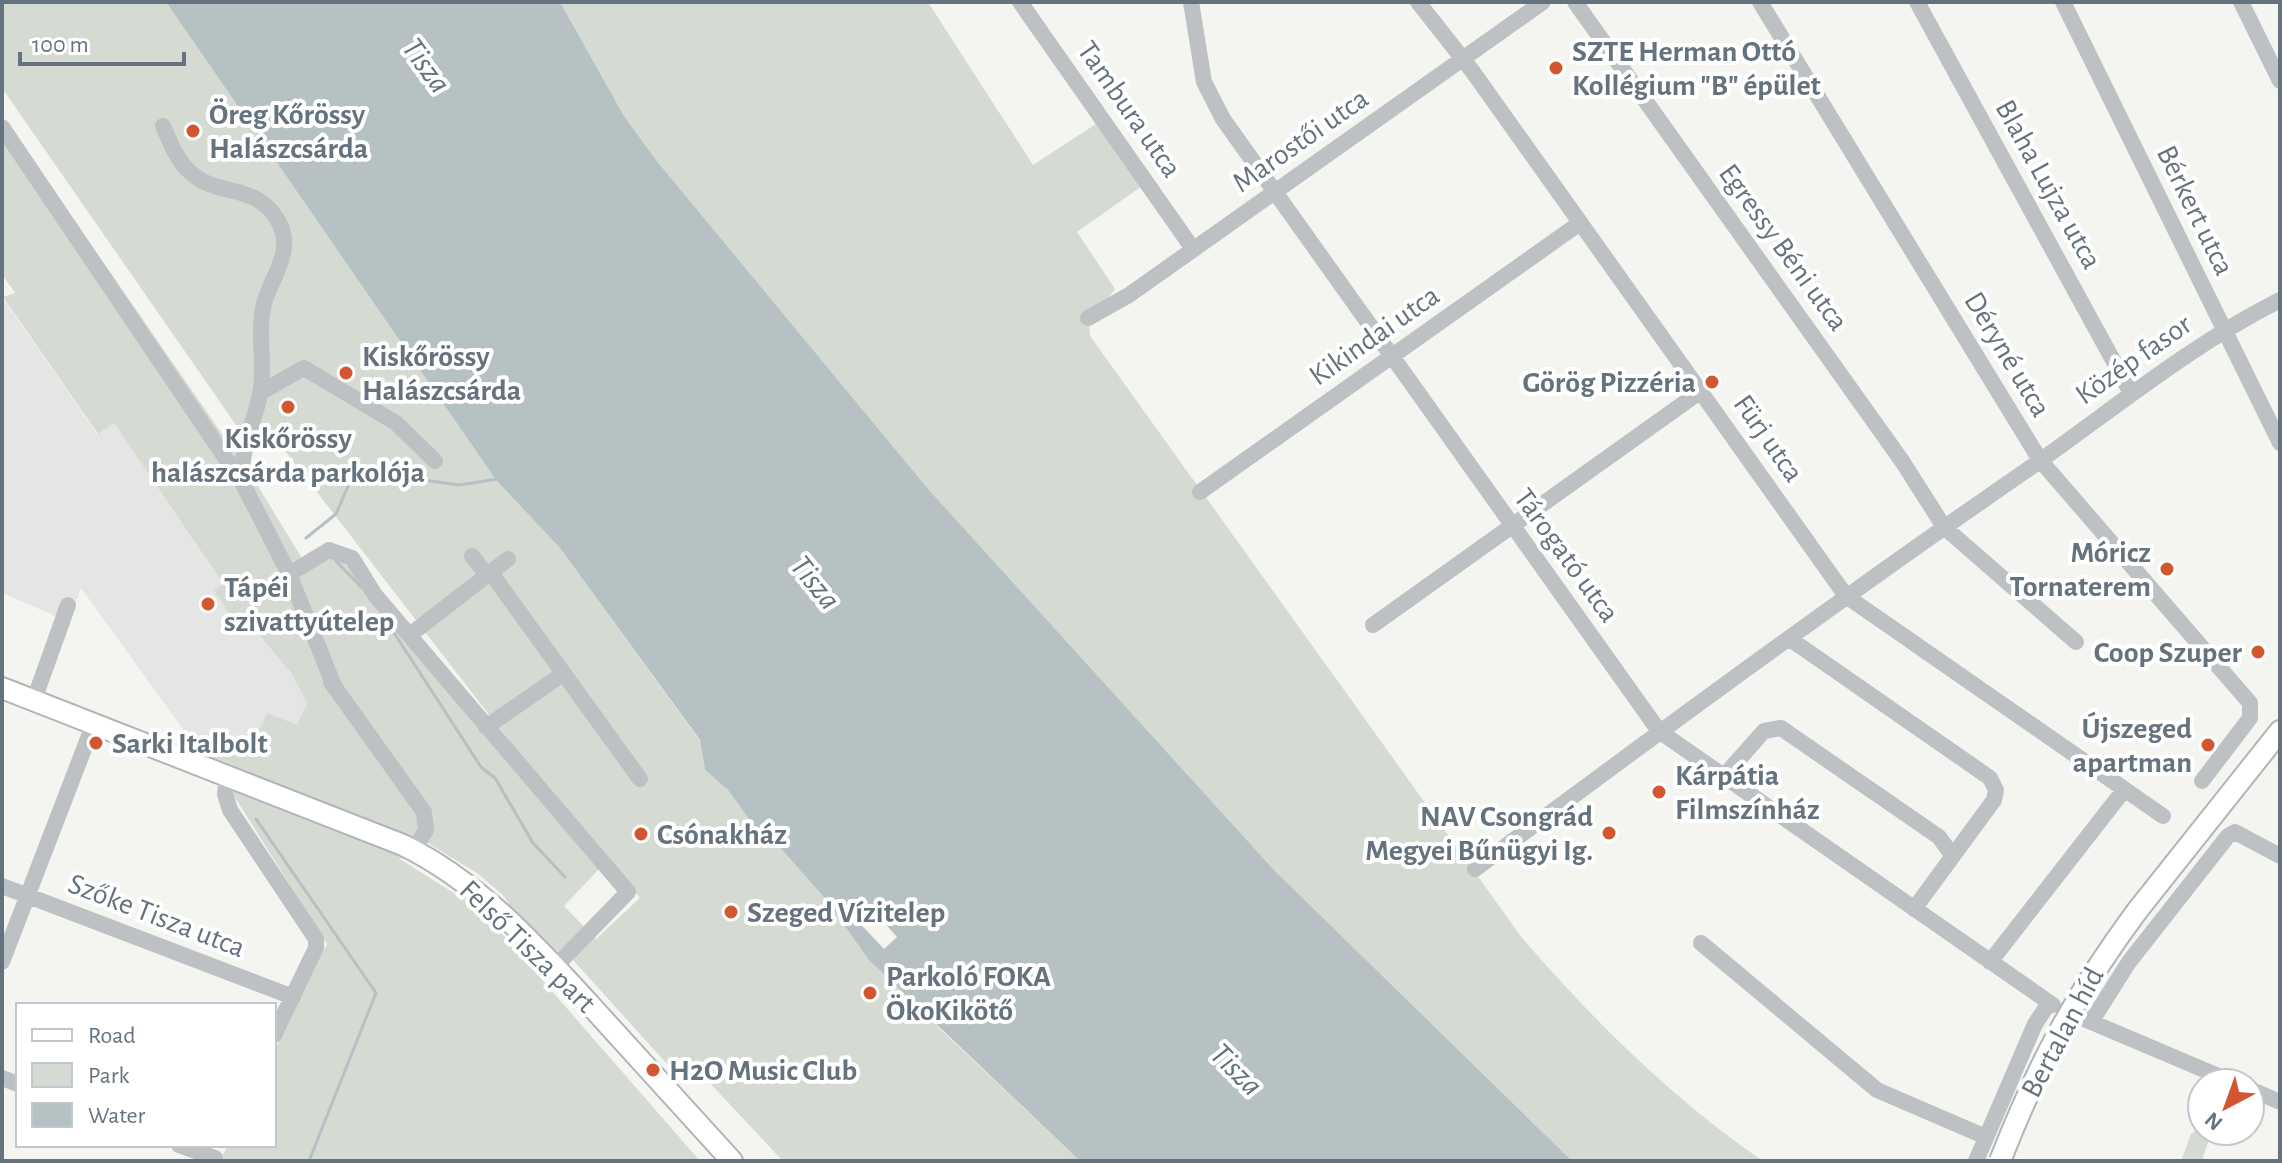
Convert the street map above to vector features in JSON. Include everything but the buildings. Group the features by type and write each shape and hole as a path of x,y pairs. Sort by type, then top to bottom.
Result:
{"main road":[{"name":"Felső Tisza part","path":"2,688 414,850 479,893 555,967 732,1161"},
{"name":"Bertalan híd","path":"2000,1161 2065,1015 2137,911 2277,735"}],"street":[{"name":"Tambura utca","path":"1020,2 1193,249"},
{"name":"Tárogató utca","path":"1191,2 1204,82 1212,101 1659,731 2051,1004 2035,1024 1986,1137"},
{"name":"Fürj utca","path":"1418,2 1462,58 1846,596 2163,816"},
{"name":"Marostői utca","path":"1088,318 1129,295 1543,2"},
{"name":"Egressy Béni utca","path":"1575,2 1908,469 1944,527"},
{"name":"Déryné utca","path":"1760,2 2040,460 2250,703 2250,718 2202,781"},
{"name":"Blaha Lujza utca","path":"1917,2 2131,393"},
{"name":"Bérkert utca","path":"2063,2 2280,443"},
{"path":"2241,2 2280,81"},
{"path":"163,126 174,151 189,172 202,181 244,191 265,204 284,236 285,250 263,306 261,392 243,447 243,484"},
{"path":"2,127 243,484 289,574 335,688"},
{"name":"Kikindai utca","path":"1200,492 1580,223"},
{"name":"Közép fasor","path":"1475,869 1659,731 2131,393 2224,329 2280,300"},
{"path":"261,392 304,368 329,386 396,423 435,461"},
{"path":"1373,625 1701,391"},
{"path":"1944,527 2076,642"},
{"path":"289,574 329,550 352,558 375,595 628,892 555,967"},
{"path":"472,556 483,570 491,573 640,779"},
{"path":"411,634 508,559"},
{"path":"34,700 68,605"},
{"path":"1790,639 1990,778 1996,790 1994,800 1914,909"},
{"path":"308,648 424,812 426,830 414,850"},
{"path":"486,727 563,674"},
{"path":"2,962 94,723"},
{"path":"1724,776 1764,731 1781,728 1939,837 1953,856"},
{"path":"230,777 225,794 230,810 314,934 316,948 276,1031"},
{"path":"1990,962 2124,790"},
{"path":"2197,1067 2086,1020 2228,836 2235,832 2245,835 2280,856"},
{"name":"Szőke Tisza utca","path":"2,886 293,997"},
{"path":"1701,943 1877,1090 1986,1137 1976,1161"},
{"path":"186,1147 216,1155"}],"shaded area":[{"path":"2,297 97,434 114,423 223,585 214,592 230,616 238,612 292,674 307,703 297,725 262,726 206,761 81,588 77,600 66,596 58,617 2,593"}],"green space":[{"path":"2,2 166,2 496,480 560,548 700,741 705,770 728,790 760,834 775,842 942,1031 1080,1161 783,1161 691,1063 677,1075 573,960 548,946 514,912 504,896 477,873 416,836 400,859 482,911 700,1161 220,1161 227,1147 276,1147 276,1048 327,944 236,799 206,761 262,726 267,713 297,725 307,703 292,674 239,612 230,616 214,591 223,584 114,423 98,434 3,297 15,293 2,274 2,116 256,483 306,565 338,553 602,866 564,906 596,939 640,898 552,796 272,434 252,448 2,88"},
{"path":"560,2 928,2 1033,165 1099,122 1142,186 1077,232 1115,289 1089,324 1090,336 1522,938 1635,1057 1729,1137 1763,1161 1572,1161 1274,870 929,490 656,160 624,116"},
{"path":"2186,1147 2206,1147 2202,1161 2181,1161"}],"water":[{"name":"Tisza","path":"166,2 560,2 624,116 656,160 929,490 1274,870 1572,1161 1080,1161 869,960 829,903 775,842 760,834 728,790 705,770 700,740 560,548 496,480"}],"pier":[{"path":"867,903 897,937 884,949 853,916"}],"waterway":[{"path":"306,538 336,514 352,477 362,471 459,485 498,479"},
{"path":"336,561 361,587"},
{"path":"385,619 481,767 495,778 533,843 565,877"},
{"path":"256,819 376,993 309,1161"}],"place":[{"name":"SZTE Herman Ottó Kollégium \"B\" épület","path":"1556,68"},
{"name":"Öreg Kőrössy Halászcsárda","path":"193,131"},
{"name":"Kiskőrössy Halászcsárda","path":"346,373"},
{"name":"Görög Pizzéria","path":"1712,382"},
{"name":"Kiskőrössy halászcsárda parkolója","path":"288,407"},
{"name":"Móricz Tornaterem","path":"2167,569"},
{"name":"Tápéi szivattyútelep","path":"208,604"},
{"name":"Coop Szuper","path":"2258,652"},
{"name":"Sarki Italbolt","path":"96,743"},
{"name":"Újszeged apartman","path":"2208,745"},
{"name":"Kárpátia Filmszínház","path":"1659,792"},
{"name":"NAV Csongrád Megyei Bűnügyi Ig.","path":"1609,833"},
{"name":"Csónakház","path":"641,834"},
{"name":"Szeged Vízitelep","path":"731,912"},
{"name":"Parkoló FOKA ÖkoKikötő","path":"870,993"},
{"name":"H2O Music Club","path":"653,1070"}]}
